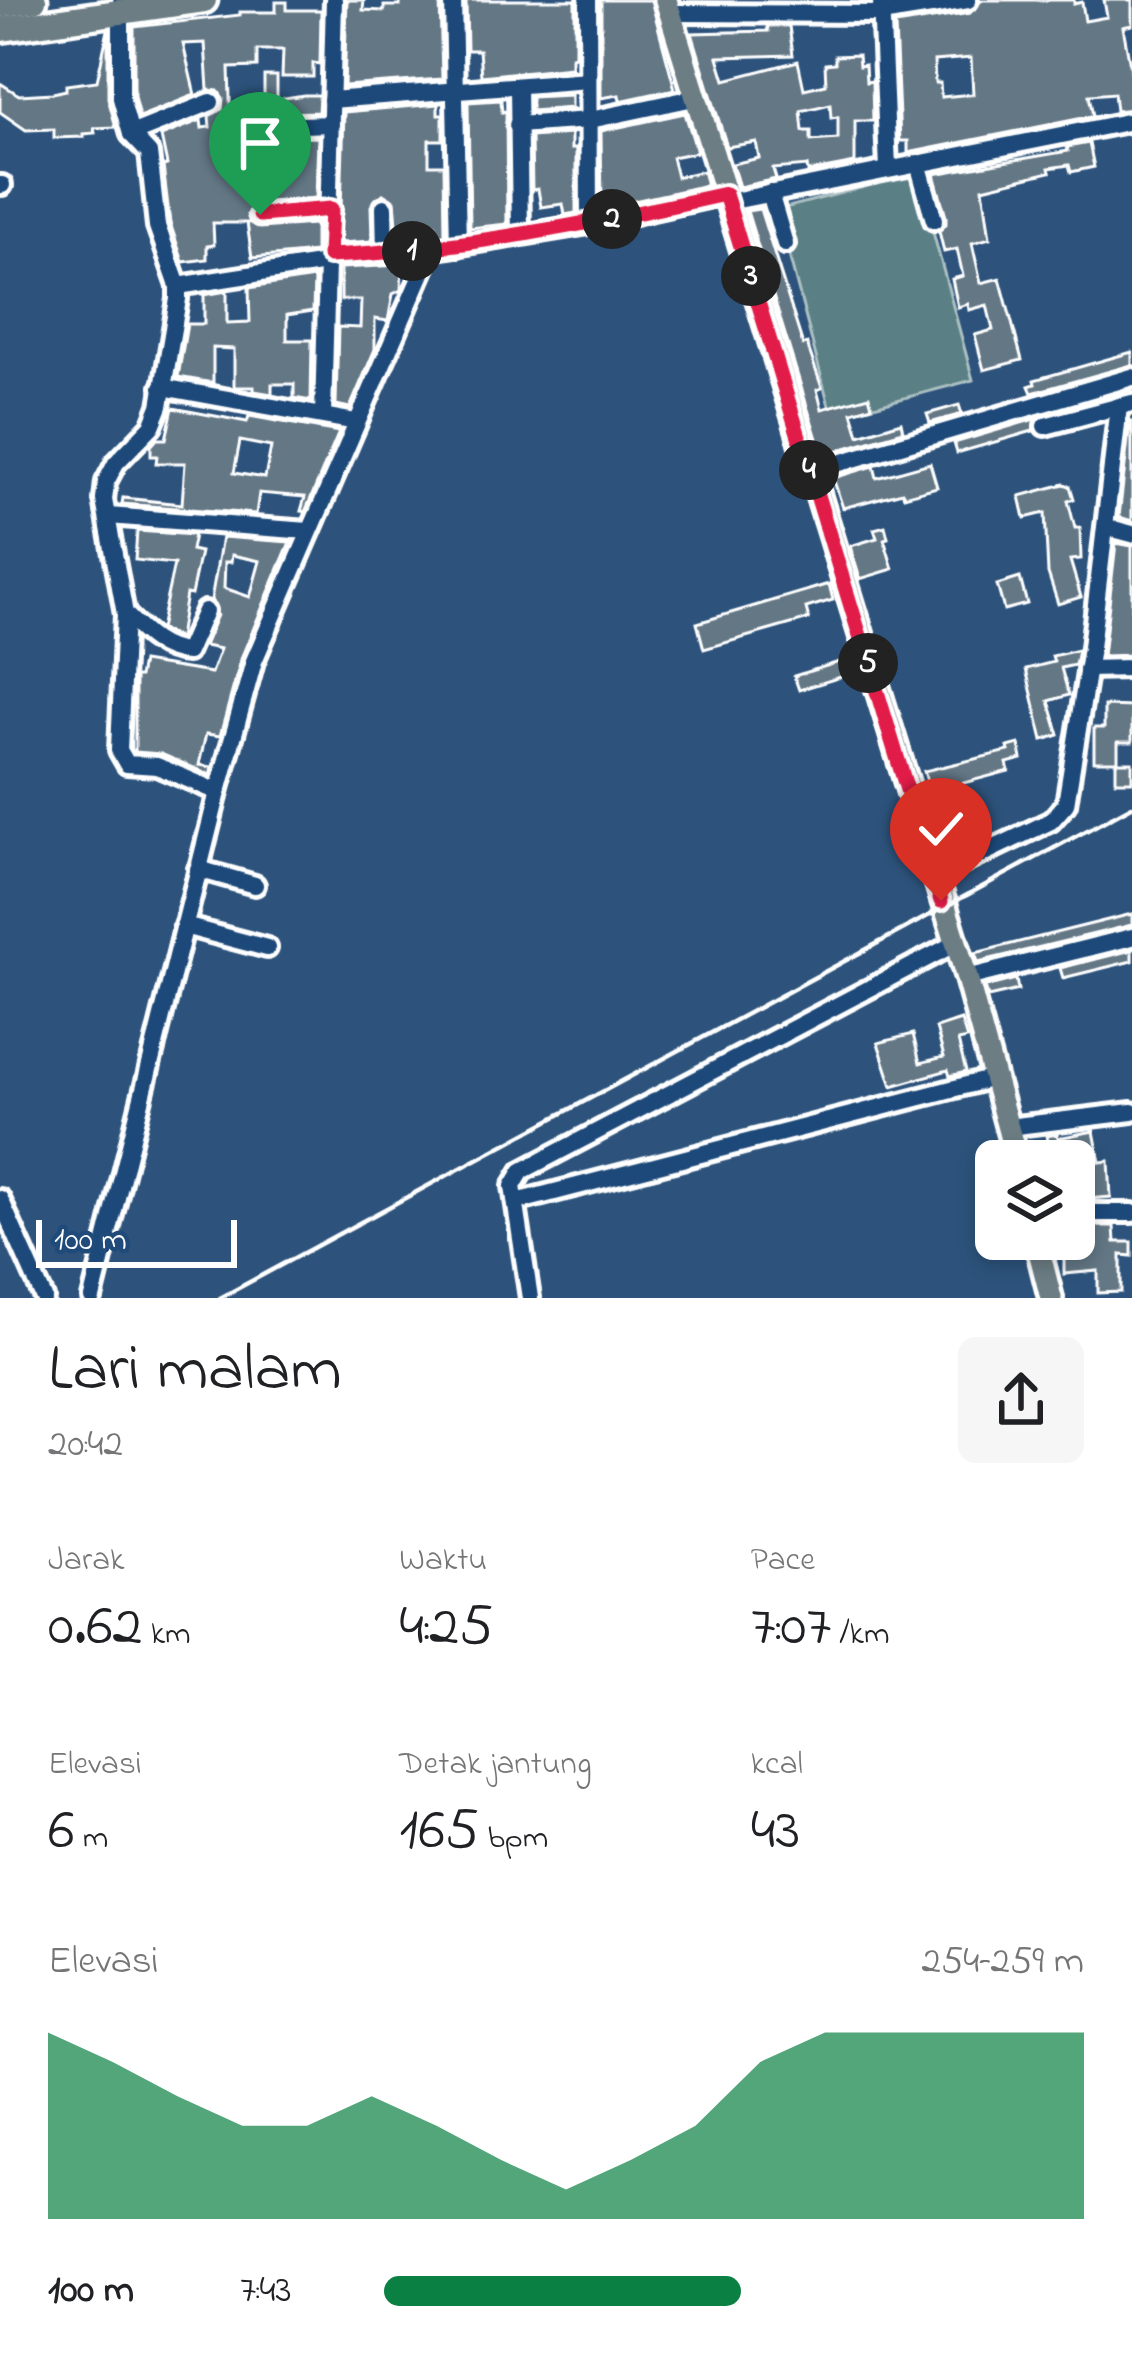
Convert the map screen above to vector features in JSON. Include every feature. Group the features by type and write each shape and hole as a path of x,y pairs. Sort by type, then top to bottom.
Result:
{"highway":[{"path":"1,17 34,0"},
{"path":"1,17 204,0"}],"main road":[{"path":"668,6 967,978 1011,1140"},
{"path":"1041,1260 1051,1298"}],"street":[{"path":"323,416 334,0"},
{"path":"453,0 458,245"},
{"path":"588,0 589,224"},
{"path":"668,6 881,7 968,0"},
{"path":"122,6 119,86 131,134 149,153 157,226 178,286 176,325 152,426 116,463 106,482 125,614 120,756 127,764 157,766 218,792"},
{"path":"881,7 888,169"},
{"path":"331,100 588,80"},
{"path":"518,86 520,234"},
{"path":"517,124 590,120 694,98"},
{"path":"131,134 212,102"},
{"path":"178,286 770,194 1132,121"},
{"path":"244,127 331,124"},
{"path":"918,163 934,220"},
{"path":"770,194 785,244"},
{"path":"384,207 385,253"},
{"path":"260,215 331,209"},
{"path":"92,1298 254,662 432,250"},
{"path":"809,472 1132,377"},
{"path":"162,387 356,422"},
{"path":"934,877 1060,814 1066,804 1125,404 1045,426"},
{"path":"108,516 309,531"},
{"path":"1106,527 1132,534"},
{"path":"125,614 148,637 181,653 187,652 206,611"},
{"path":"1087,669 1132,668"},
{"path":"198,868 255,885"},
{"path":"184,926 267,948"},
{"path":"967,978 1132,937"},
{"path":"530,1298 516,1178 544,1158 956,943"},
{"path":"516,1202 994,1078"},
{"path":"1008,1127 1132,1112"},
{"path":"0,1199 44,1298"},
{"path":"1095,1213 1132,1213"}],"green space":[{"path":"917,173 973,380 832,417 777,210"}],"building":[{"path":"347,0 364,0 363,10 384,11 384,6 400,6 400,0 440,0 442,79 344,86"},
{"path":"466,0 575,0 571,67 481,76 479,50 467,50"},
{"path":"601,0 651,0 675,89 620,101 619,95 601,98"},
{"path":"981,0 1074,0 1074,4 1082,2 1085,21 1107,17 1104,0 1132,0 1132,25 1123,27 1132,76 1132,109 1116,111 1114,93 1089,95 1093,116 908,153 908,141 900,141 895,25 970,13","holes":["971,58 973,94 941,97 934,61"]},
{"path":"276,2 287,2 287,10 321,10 320,64 313,63 313,77 282,77 283,50 257,50 257,67 229,68 231,129 237,145 263,142 265,160 291,156 290,138 318,137 316,198 258,203 247,215 260,228 315,224 315,252 252,258 247,223 213,223 214,245 207,246 207,259 183,262 170,223 161,136 201,120 202,128 210,127 209,116 222,109 223,98 218,91 208,90 205,43 183,44 195,95 139,117 134,96 134,27 240,12 276,12"},
{"path":"767,26 789,26 793,55 718,57 725,80 798,61 804,89 826,84 825,64 835,63 835,56 858,55 859,66 865,65 866,82 872,81 873,121 855,121 855,163 808,172 807,166 773,169 776,179 739,187 732,164 759,158 756,142 727,147 692,33 768,31","holes":["830,104 831,118 838,117 838,139 811,141 811,131 803,131 801,111"]},
{"path":"108,30 108,98 116,127 94,128 95,133 83,137 54,138 54,129 26,130 0,112 0,83 19,95 53,93 66,90 66,85 97,81"},
{"path":"264,76 277,76 277,108 264,108"},
{"path":"319,95 318,112 278,113 278,99"},
{"path":"571,95 571,108 531,111 531,97"},
{"path":"501,100 502,112 506,111 507,224 470,228 468,102"},
{"path":"438,104 443,140 429,140 429,165 444,165 445,235 435,237 435,225 397,225 395,201 383,194 371,206 372,241 340,243 344,112"},
{"path":"685,113 697,152 672,157 677,177 703,171 707,185 602,208 601,131"},
{"path":"571,134 571,149 576,149 576,213 565,215 563,204 541,207 538,189 532,190 531,137"},
{"path":"1089,143 1094,167 1071,172 1069,165 1049,168 1050,172 983,188 990,238 972,243 981,283 1000,278 1022,360 984,370 975,335 993,330 987,305 969,310 968,304 958,307 952,279 963,276 957,249 944,252 939,231 946,217 934,174 1068,151 1067,147"},
{"path":"760,209 803,345 807,344 822,388 817,390 822,409 869,396 872,406 852,412 859,435 901,422 903,431 822,455 747,211"},
{"path":"402,265 401,290 393,294 388,321 375,319 375,349 350,408 336,405 338,327 360,328 361,300 341,300 341,268"},
{"path":"314,278 313,311 287,315 287,340 312,340 311,401 294,398 294,384 272,384 272,394 254,391 254,387 234,387 234,349 213,348 213,383 178,377 187,324 204,324 204,295 227,291 227,323 250,322 249,288"},
{"path":"1132,352 1132,365 1032,393 1029,386 1034,380"},
{"path":"959,405 962,414 930,423 927,414"},
{"path":"173,408 339,432 305,512 301,511 305,497 259,493 256,514 122,504 123,498 182,504 185,463 156,463 157,456 151,456 157,439 166,439","holes":["240,441 271,447 265,478 234,473"]},
{"path":"1035,419 1033,431 957,453 954,443"},
{"path":"1132,422 1132,521 1119,517"},
{"path":"930,463 937,487 843,508 833,478 874,466 877,478"},
{"path":"1070,486 1074,499 1068,501 1075,528 1080,528 1081,559 1070,560 1081,597 1058,604 1048,573 1045,513 1025,518 1020,496"},
{"path":"885,526 893,569 860,579 850,546 877,538 874,529"},
{"path":"137,531 194,535 191,550 200,552 191,595 186,594 179,638 160,629 174,564 135,560"},
{"path":"222,537 290,542 242,656 220,736 206,734 199,765 212,767 210,775 161,754 135,752 135,677 139,677 142,662 211,673 220,649 204,646 217,615 211,600","holes":["232,555 260,561 250,597 224,588 225,562 231,562"]},
{"path":"1116,543 1132,546 1132,655 1103,656"},
{"path":"1020,578 1027,604 1004,610 997,585"},
{"path":"829,584 833,600 806,608 809,619 704,649 697,623"},
{"path":"1078,650 1075,665 1061,668 1069,695 1049,701 1059,735 1043,740 1026,669"},
{"path":"852,658 857,672 799,690 794,676"},
{"path":"1104,706 1132,707 1132,742 1118,742 1118,761 1094,761 1094,728 1104,728"},
{"path":"1019,744 1022,759 1007,763 1009,771 930,792 924,771 1009,751 1008,747"},
{"path":"1116,762 1132,762 1132,781 1116,781"},
{"path":"1132,914 1132,925 978,962 975,953"},
{"path":"1132,950 1132,961 1063,978 1060,968"},
{"path":"1016,979 1018,990 988,997 985,987"},
{"path":"961,1020 967,1039 958,1041 966,1072 950,1076 948,1070 892,1086 878,1043 913,1034 920,1063 944,1057 936,1028"},
{"path":"1094,1131 1100,1162 1109,1161 1111,1197 1095,1198 1095,1140 1048,1140 1047,1136 1057,1134 1058,1138"},
{"path":"1095,1226 1114,1226 1115,1242 1132,1242 1132,1256 1121,1255 1121,1292 1098,1293 1098,1271 1064,1274 1064,1260 1095,1260"}],"railway":[{"path":"220,1298 1132,806"}],"route":[{"path":"260,215 331,209 329,256 432,250 589,224 725,194 941,901"}]}
